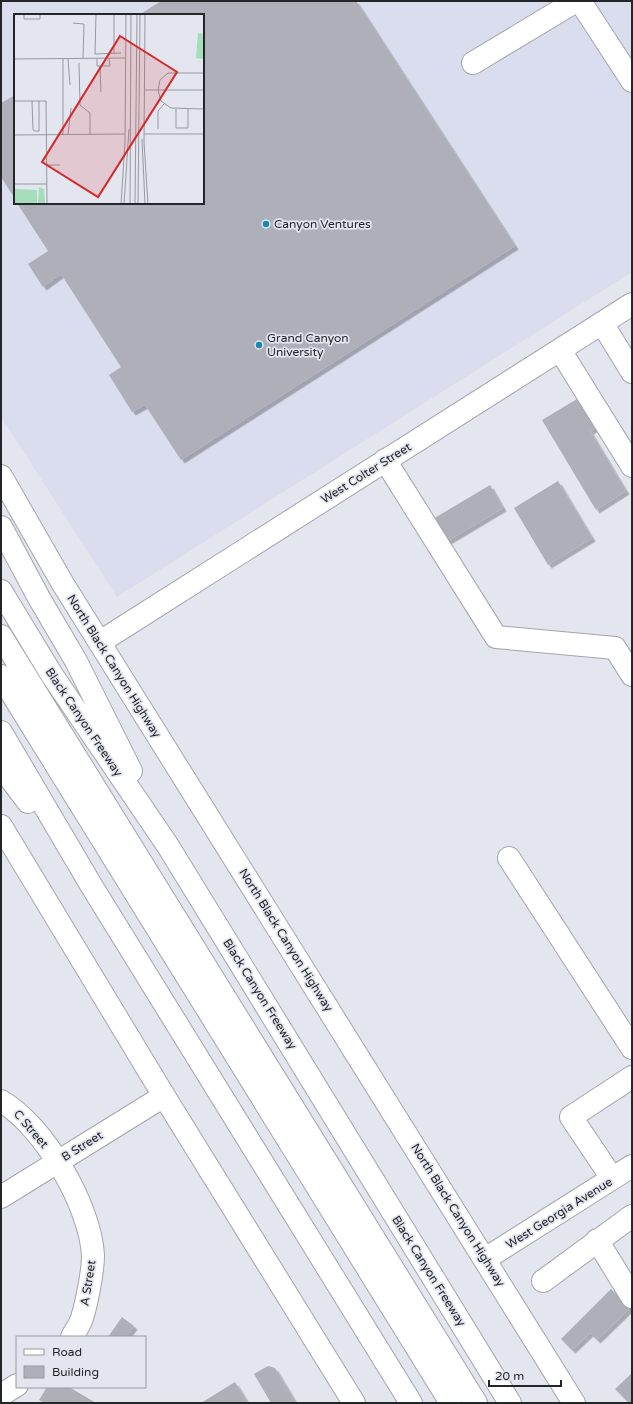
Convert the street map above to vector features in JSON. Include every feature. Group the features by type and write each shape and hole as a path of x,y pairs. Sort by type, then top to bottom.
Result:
{"main road":[{"path":"473,63 576,1"},
{"path":"580,1 632,80"},
{"name":"West Colter Street","path":"100,642 632,304"},
{"path":"602,323 632,372"},
{"path":"560,350 632,466"},
{"path":"386,460 496,637 615,648 632,675"},
{"name":"North Black Canyon Highway","path":"1,476 63,584 574,1403"},
{"path":"1,527 39,598 76,661 168,846"},
{"name":"Black Canyon Freeway","path":"1,591 52,675 168,846 510,1403"},
{"path":"1,636 476,1403"},
{"path":"1,676 451,1403"},
{"path":"1,732 91,885 411,1403"},
{"path":"1,766 91,885"},
{"path":"1,826 164,1096 354,1403"},
{"path":"509,858 632,1048"},
{"path":"612,1178 572,1117 632,1077"},
{"name":"B Street","path":"1,1197 164,1096"},
{"name":"C Street","path":"1,1101 16,1109 59,1161"},
{"name":"A Street","path":"59,1161 85,1216 93,1256 82,1320 73,1336"},
{"name":"West Georgia Avenue","path":"485,1259 632,1166"},
{"path":"543,1281 597,1240 632,1216"},
{"path":"597,1240 632,1297"},
{"path":"1,1395 16,1386"}],"shaded area":[{"name":"Grand Canyon University","path":"1,1 632,1 632,272 117,597 1,417"}],"building":[{"name":"Canyon Ventures","path":"161,1 356,1 515,246 181,460 145,405 132,412 109,375 121,367 61,274 43,287 28,264 48,251 18,204 204,204 204,14 141,14"},
{"path":"14,96 14,197 1,177 1,103"},
{"path":"577,399 595,428 590,431 626,491 596,510 542,420"},
{"path":"558,481 592,538 548,565 514,508"},
{"path":"490,485 503,508 446,542 433,519"},
{"path":"611,1289 631,1307 597,1340 590,1333 572,1350 561,1339"},
{"path":"122,1317 134,1326 127,1336 109,1336"},
{"path":"268,1366 275,1368 296,1403 271,1403 254,1374"},
{"path":"632,1373 632,1403 629,1403 615,1389"},
{"path":"235,1382 248,1403 201,1403"},
{"path":"46,1388 71,1388 96,1403 44,1403 39,1400"}],"place":[{"name":"Canyon Ventures","path":"266,224"},
{"name":"Grand Canyon University","path":"259,345"}]}
